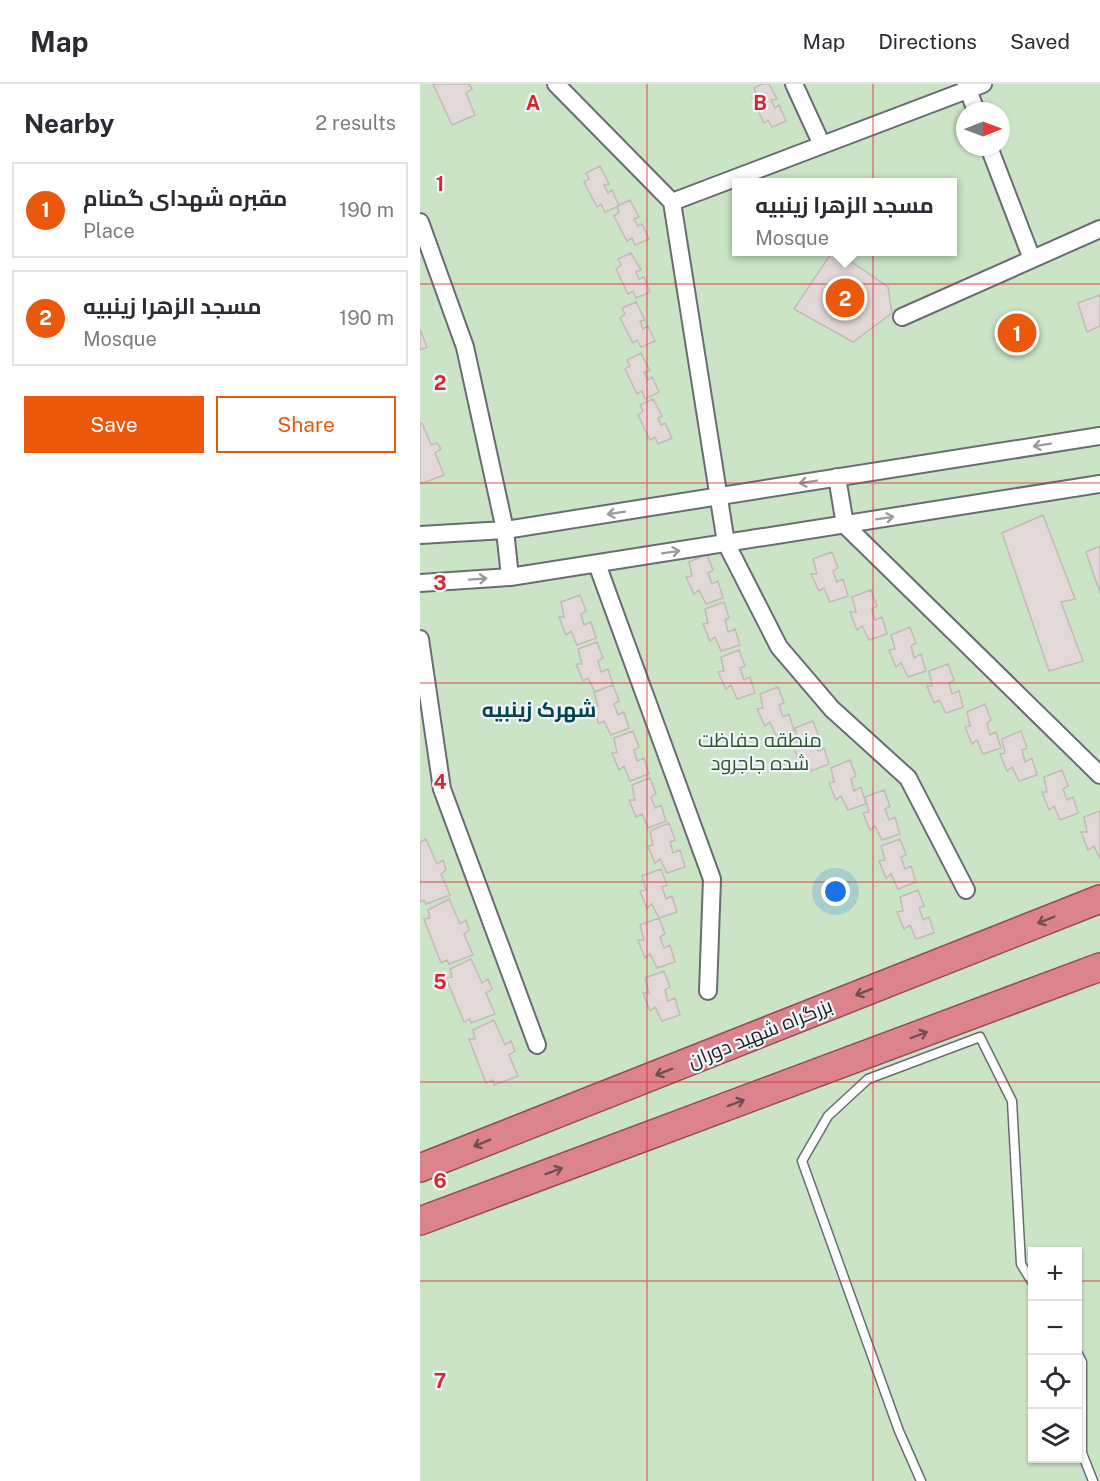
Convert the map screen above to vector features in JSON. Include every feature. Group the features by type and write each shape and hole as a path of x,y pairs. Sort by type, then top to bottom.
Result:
{"highway":[{"name":"بزرگراه شهید دوران","path":"420,1168 1100,898"},
{"path":"420,1221 1100,967"}],"street":[{"path":"556,84 672,202 726,543 779,647 832,710 908,778 966,890"},
{"path":"794,84 822,145"},
{"path":"735,178 972,86 974,102"},
{"path":"992,156 1032,260"},
{"path":"672,202 732,179"},
{"path":"420,222 465,347 505,530 510,577"},
{"path":"902,317 1100,229"},
{"path":"420,536 505,530 1100,436"},
{"path":"837,477 844,525 1100,775"},
{"path":"420,583 510,577 1100,484"},
{"path":"597,564 712,879 708,991"},
{"path":"420,639 442,789 537,1046"}],"lane":[{"path":"921,1481 899,1431 802,1161 828,1116 868,1079 980,1037 1012,1101 1021,1264 1028,1275"},
{"path":"1078,1355 1082,1362 1082,1453 1093,1481"}],"green space":[{"name":"منطقه حفاظت شده جاجرود","path":"420,84 1100,84 1100,1481 420,1481"}],"building":[{"path":"433,84 469,84 472,89 466,93 475,115 452,125"},
{"path":"762,84 769,84 777,99 771,100 775,108 779,105 786,121 772,127 768,120 764,123 752,98 756,94 754,88"},
{"path":"600,166 609,184 604,185 608,193 612,190 619,206 605,212 601,204 597,207 584,182 589,179 586,173"},
{"path":"630,200 639,217 634,219 638,226 642,224 649,239 635,245 632,238 627,241 614,216 619,212 617,206"},
{"path":"631,253 641,270 636,272 639,279 644,277 650,292 636,298 633,291 628,294 616,269 621,265 618,259"},
{"path":"829,256 843,256 888,287 892,313 853,342 794,309"},
{"path":"1100,295 1100,326 1087,332 1078,303"},
{"path":"636,302 645,320 640,321 643,329 648,326 655,341 641,347 637,340 633,343 620,318 625,314 622,308"},
{"path":"420,329 427,347 420,350"},
{"path":"641,353 650,371 644,372 648,380 652,377 659,392 645,399 642,391 637,394 625,369 630,366 627,360"},
{"path":"653,399 662,416 658,418 661,425 665,423 672,438 658,444 655,437 650,440 638,415 643,411 640,405"},
{"path":"422,423 431,445 437,443 441,449 435,453 444,475 420,484 420,424"},
{"path":"1043,515 1075,599 1061,602 1083,661 1049,671 1002,533"},
{"path":"1100,546 1100,593 1086,552"},
{"path":"832,552 838,568 833,571 837,582 843,579 848,596 830,602 824,588 819,591 811,574 817,574 813,559"},
{"path":"707,554 713,570 708,573 712,584 718,581 723,598 706,604 699,590 694,594 686,577 692,576 689,562"},
{"path":"871,590 877,606 872,609 875,620 882,617 887,634 869,640 862,626 857,630 850,612 856,612 852,597"},
{"path":"580,595 586,611 581,614 584,625 591,622 596,638 577,645 571,631 566,635 559,617 564,617 561,602"},
{"path":"724,602 729,618 725,620 728,632 735,629 740,645 721,651 715,637 710,641 703,624 708,623 705,609"},
{"path":"910,627 916,643 911,646 914,658 921,654 926,671 908,677 901,663 896,667 889,650 895,649 891,635"},
{"path":"597,642 603,658 598,661 601,672 608,669 613,685 595,692 588,678 583,681 576,664 582,664 578,649"},
{"path":"739,650 745,666 740,668 744,680 750,677 755,693 737,699 731,685 726,689 718,672 724,671 721,657"},
{"path":"948,664 954,680 949,683 952,694 959,691 963,707 946,713 939,700 934,703 927,686 932,686 929,671"},
{"path":"613,685 619,701 614,704 618,715 624,712 629,728 611,735 604,721 599,724 592,707 598,706 594,692"},
{"path":"778,687 784,703 779,705 783,717 789,714 794,730 776,736 770,722 765,726 757,709 763,708 760,694"},
{"path":"985,704 991,720 987,723 990,735 996,732 1001,748 983,754 977,740 972,744 965,727 970,726 967,712"},
{"path":"813,721 819,737 815,740 818,751 824,748 829,764 811,771 805,757 799,761 792,743 798,742 795,728"},
{"path":"633,731 639,747 634,750 637,761 644,758 649,774 630,781 624,766 619,770 612,753 617,753 614,738"},
{"path":"1021,731 1027,748 1022,750 1025,762 1032,758 1037,775 1019,781 1012,767 1007,771 1000,754 1005,753 1002,739"},
{"path":"850,760 856,776 851,779 854,791 861,787 866,804 848,810 841,796 836,800 829,783 834,782 831,768"},
{"path":"1062,770 1068,786 1063,789 1067,800 1073,797 1078,813 1060,820 1054,806 1049,810 1042,792 1047,792 1044,777"},
{"path":"650,778 656,794 651,797 655,808 661,805 666,821 648,828 642,814 636,817 629,800 635,800 632,785"},
{"path":"884,790 890,806 885,809 889,820 895,817 900,834 882,840 875,826 870,830 863,813 869,812 865,797"},
{"path":"1100,811 1100,859 1094,846 1088,850 1081,832 1087,832 1084,817"},
{"path":"669,823 675,840 670,842 673,853 680,850 685,867 667,873 660,859 655,863 648,846 653,845 650,831"},
{"path":"426,839 437,864 443,860 446,870 441,874 450,895 426,904 424,900 420,902 420,842"},
{"path":"900,839 906,855 901,857 905,869 911,866 916,882 898,889 891,874 886,878 879,861 885,860 881,846"},
{"path":"661,869 667,885 662,887 666,899 672,896 677,912 659,918 652,904 647,908 640,891 646,890 642,876"},
{"path":"918,890 924,906 919,908 923,920 929,917 934,933 916,939 910,925 904,929 897,912 903,911 900,897"},
{"path":"449,899 460,924 466,920 469,930 464,934 473,955 449,964 447,960 441,963 424,919 430,918 428,910"},
{"path":"659,918 665,934 660,937 664,948 670,945 675,962 657,968 650,954 645,958 638,940 644,940 640,925"},
{"path":"471,959 482,983 488,979 492,989 486,993 495,1014 471,1023 470,1019 464,1022 446,978 452,977 450,969"},
{"path":"664,971 670,987 665,990 668,1001 675,998 680,1015 662,1021 655,1007 650,1011 643,993 649,993 645,978"},
{"path":"494,1020 505,1045 511,1041 515,1051 509,1055 518,1076 494,1085 493,1080 486,1083 469,1039 475,1039 473,1030"}],"place":[{"name":"مسجد الزهرا زینبیه","path":"845,298"},
{"name":"مقبره شهدای گمنام","path":"1017,333"}],"district":[{"name":"شهرک زینبیه","path":"539,709"}]}
